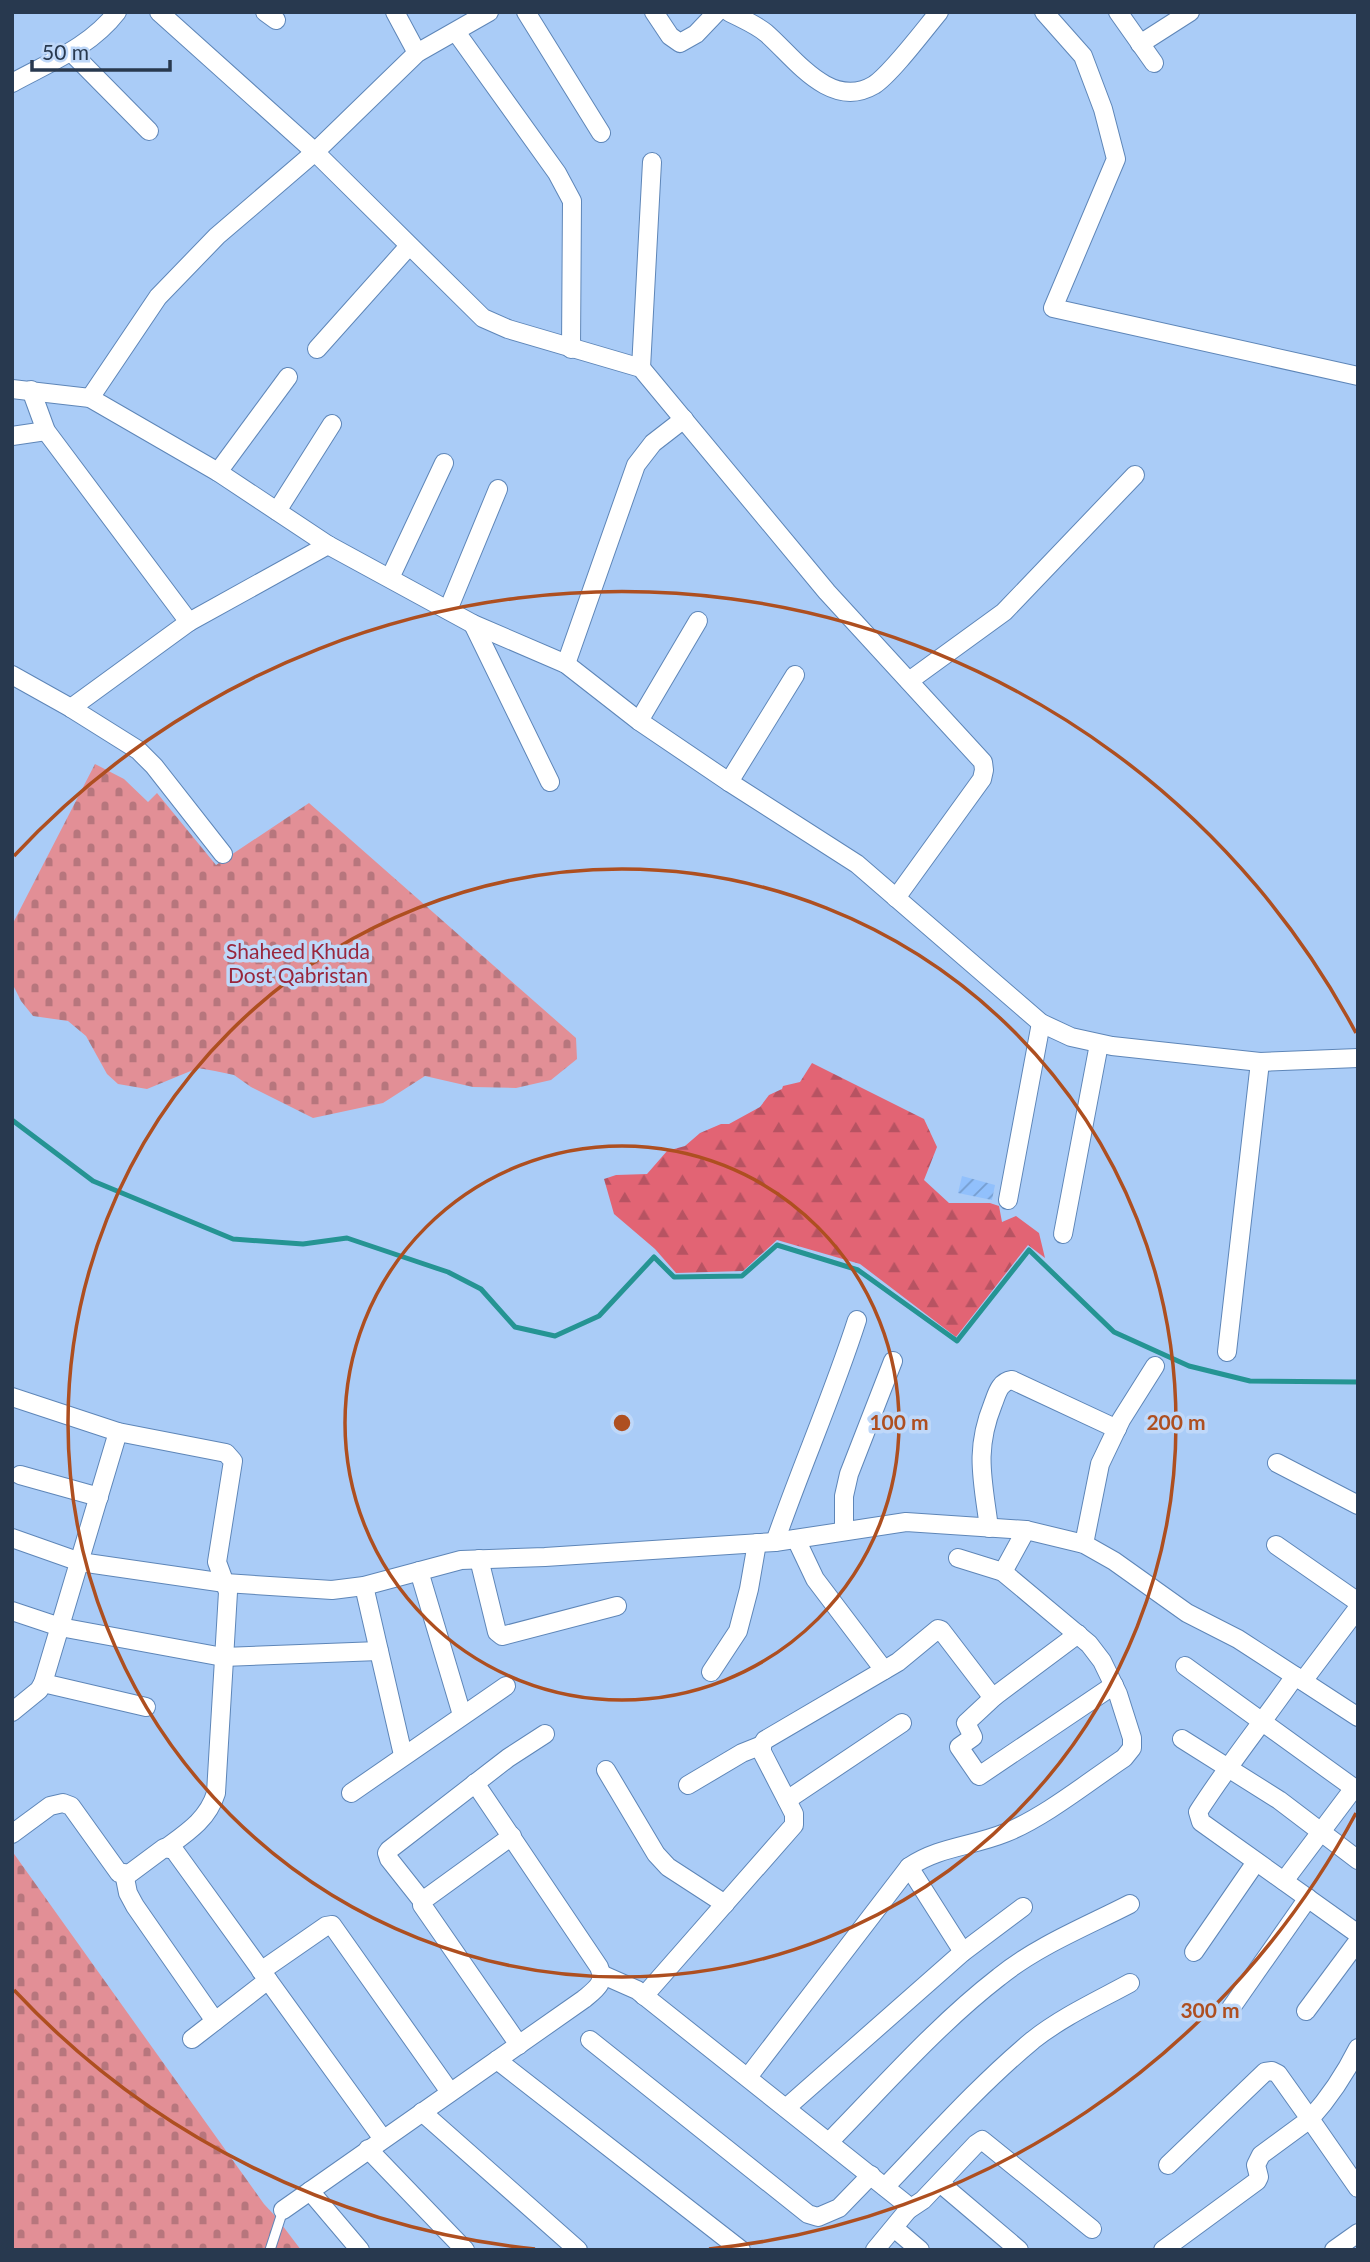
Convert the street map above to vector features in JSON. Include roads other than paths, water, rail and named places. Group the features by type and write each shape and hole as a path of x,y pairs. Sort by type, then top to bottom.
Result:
{"street":[{"path":"12,83 71,52 90,39 117,12"},
{"path":"159,12 316,152 483,318 570,349 641,368 827,592 983,762 982,779 896,898"},
{"path":"395,12 417,53"},
{"path":"90,398 158,297 217,236 316,152 417,53 489,12"},
{"path":"526,12 601,133"},
{"path":"654,12 670,36 680,43 696,34 717,12"},
{"path":"729,12 766,33 821,85 844,91 874,85 939,12"},
{"path":"1044,12 1083,56 1103,109 1116,159 1054,308 1358,376"},
{"path":"1118,12 1154,63"},
{"path":"1140,44 1190,12"},
{"path":"456,32 557,173 572,201 570,349"},
{"path":"71,52 149,131"},
{"path":"641,368 652,162"},
{"path":"317,349 409,246"},
{"path":"218,472 288,377"},
{"path":"12,389 90,398 218,472 328,545 473,624 566,664 639,721 857,864 1041,1023 1072,1037 1099,1044 1260,1062 1358,1058"},
{"path":"31,390 46,431 188,622"},
{"path":"566,664 636,465 653,443 684,419"},
{"path":"277,511 332,424"},
{"path":"12,436 46,431"},
{"path":"390,578 444,463"},
{"path":"908,681 1004,612 1136,475"},
{"path":"448,610 498,489"},
{"path":"71,708 188,622 328,545"},
{"path":"639,721 698,621"},
{"path":"473,624 550,782"},
{"path":"12,675 138,750 154,766 223,854"},
{"path":"729,782 795,675"},
{"path":"1008,1199 1041,1023"},
{"path":"1063,1234 1099,1044"},
{"path":"1227,1352 1260,1062"},
{"path":"711,1672 738,1631 766,1543 842,1368 857,1320"},
{"path":"844,1531 844,1496 849,1474 893,1361"},
{"path":"1084,1544 1100,1464 1117,1429 1155,1366"},
{"path":"989,1528 979,1455 985,1422 1004,1382 1012,1380 1117,1429"},
{"path":"12,1397 118,1432 226,1453 233,1461 217,1562 228,1592 216,1793 212,1807 204,1818 132,1872 117,1870 71,1806 64,1803 50,1806 12,1834"},
{"path":"12,1712 39,1690 43,1683 118,1432"},
{"path":"1277,1463 1358,1505"},
{"path":"20,1475 99,1497"},
{"path":"12,1538 79,1562 225,1583 332,1590 364,1586 461,1560 766,1543 906,1522 1026,1530 1084,1544 1114,1561 1193,1616 1238,1639 1358,1717"},
{"path":"1003,1572 1026,1530"},
{"path":"796,1539 815,1579 884,1670"},
{"path":"1276,1545 1358,1602"},
{"path":"748,2077 909,1867 929,1856 1005,1834 1034,1818 1124,1758 1132,1748 1132,1738 1114,1685 1102,1661 1089,1644 1003,1572 958,1558"},
{"path":"479,1559 497,1632 502,1636 617,1606"},
{"path":"419,1571 462,1715"},
{"path":"364,1586 403,1755"},
{"path":"1358,1608 1227,1767 1198,1812 1201,1822 1358,1934"},
{"path":"12,1612 60,1627 223,1657 379,1651"},
{"path":"644,1996 794,1825 794,1814 762,1752 765,1740 898,1662 938,1629 990,1694 995,1696"},
{"path":"1078,1634 995,1696 966,1723 972,1737 960,1746 979,1776 1114,1685"},
{"path":"1185,1666 1356,1789 1284,1881"},
{"path":"43,1683 146,1707"},
{"path":"351,1793 506,1686"},
{"path":"787,1800 902,1723"},
{"path":"519,2045 387,1853 475,1783 545,1734"},
{"path":"1182,1740 1279,1800 1358,1860"},
{"path":"688,1785 742,1753 762,1745"},
{"path":"606,1770 656,1854 668,1867 725,1904"},
{"path":"475,1783 603,1975 622,1982 644,1996 871,2175 906,2204 908,2210"},
{"path":"422,1902 512,1836"},
{"path":"166,1847 174,1850 265,1976 376,2144 465,2250"},
{"path":"1194,1952 1256,1862"},
{"path":"909,1867 963,1952"},
{"path":"124,1873 128,1893 135,1906 215,2021"},
{"path":"1231,2008 1308,1898"},
{"path":"829,2142 943,2026 999,1976 1022,1960 1130,1904"},
{"path":"786,2108 963,1952 1023,1907"},
{"path":"192,2039 326,1926 335,1927 450,2092"},
{"path":"1306,2011 1358,1941"},
{"path":"283,2210 584,1999 601,1984 603,1975"},
{"path":"885,2187 958,2110 1034,2039 1130,1983"},
{"path":"590,2040 808,2214 818,2217 839,2208 871,2175"},
{"path":"1163,2250 1257,2181 1259,2177 1256,2165 1261,2155 1310,2119 1348,2068 1358,2048"},
{"path":"497,2060 741,2250"},
{"path":"1168,2165 1265,2072 1272,2071 1278,2074 1358,2189"},
{"path":"422,2112 578,2250"},
{"path":"875,2250 908,2210 923,2200 976,2144 985,2140 1092,2229"},
{"path":"940,2183 1019,2250"},
{"path":"310,2191 360,2250"},
{"path":"894,2228 920,2250"},
{"path":"1334,2250 1358,2233"}],"lane":[{"path":"270,2250 283,2210"}],"waterway":[{"path":"12,1120 93,1181 233,1239 303,1244 347,1238 448,1272 481,1289 515,1327 555,1336 599,1316 654,1257 674,1277 742,1276 777,1245 858,1270 957,1341 1029,1250 1114,1332 1189,1366 1250,1381 1358,1382"}],"park label":[{"name":"Shaheed Khuda Dost Qabristan","path":"298,964"}]}
